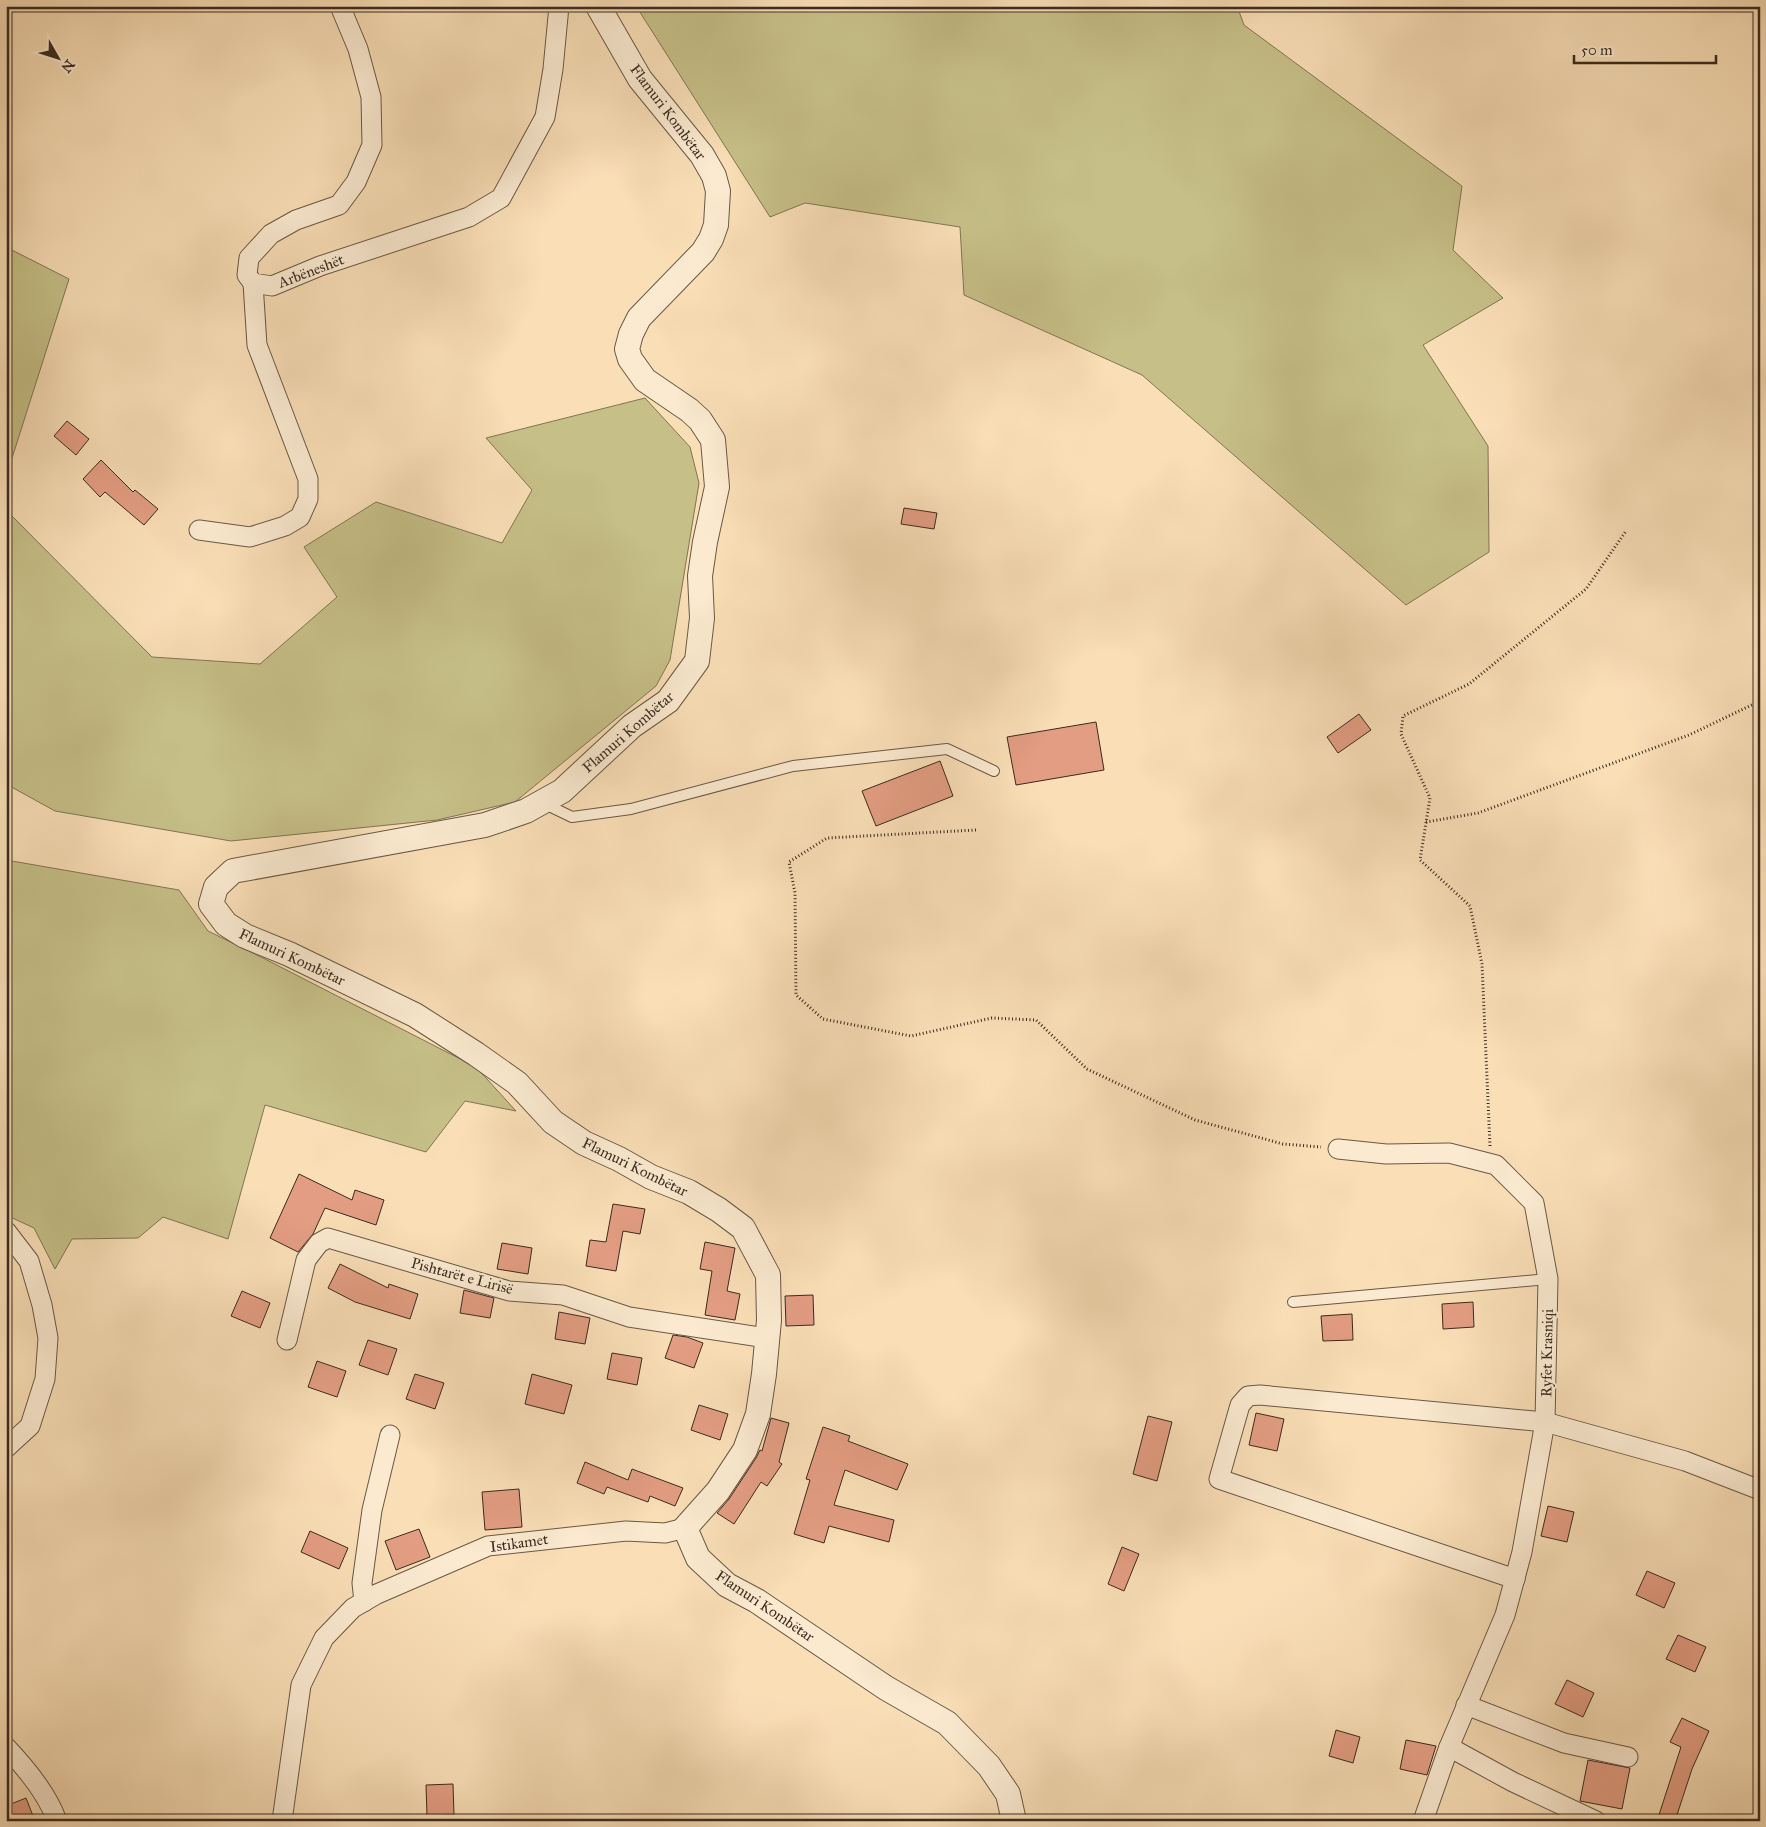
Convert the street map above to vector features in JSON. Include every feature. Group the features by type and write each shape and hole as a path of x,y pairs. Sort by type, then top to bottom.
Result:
{"street":[{"path":"199,530 250,537 285,526 300,517 308,499 308,479 257,345 253,283 247,275 249,258 271,234 296,220 339,205 356,182 372,145 371,97 358,49 340,6"},
{"name":"Arbëneshët","path":"253,283 272,286 320,266 469,217 500,198 545,117 553,69 559,6"},
{"name":"Flamuri Kombëtar","path":"598,6 640,79 702,155 714,176 718,192 716,226 711,239 702,252 640,318 631,334 627,349 630,359 644,380 689,410 700,420 713,440 717,487 700,576 702,618 697,661 668,701 632,726 562,791 526,811 485,825 233,870 216,886 211,904 226,924 245,936 289,954 415,1016 476,1054 517,1082 553,1122 584,1144 619,1158 651,1176 689,1192 743,1228 768,1275 769,1320 758,1414 745,1450 718,1491 686,1528 698,1558 727,1585 757,1600 886,1688 947,1722 989,1766 1008,1794 1014,1821"},
{"name":"Ryfet Krasniqi","path":"1338,1149 1386,1154 1449,1153 1496,1165 1534,1203 1548,1279 1545,1422 1522,1552 1506,1615 1449,1747 1424,1821"},
{"path":"6,1231 29,1261 42,1304 48,1338 46,1379 30,1426 6,1448"},
{"name":"Pishtarët e Lirisë","path":"287,1340 306,1260 319,1243 328,1238 509,1291 563,1295 629,1317 767,1338"},
{"path":"1515,1579 1219,1479 1240,1405 1248,1396 1270,1396 1545,1422 1685,1461 1760,1490"},
{"path":"364,1602 362,1583 372,1510 390,1435"},
{"name":"Istikamet","path":"282,1821 301,1685 324,1638 353,1608 392,1587 488,1546 626,1531 664,1534 686,1528"},
{"path":"1466,1705 1564,1743 1628,1758"},
{"path":"6,1747 20,1762 53,1810 57,1821"},
{"path":"1449,1747 1513,1782 1596,1821"}],"lane":[{"path":"542,802 572,817 631,809 793,766 947,749 994,771"},
{"path":"1293,1302 1548,1279"}],"path":[{"path":"1490,1164 1482,964 1470,906 1420,860 1430,798 1401,734 1403,716 1469,684 1586,589 1626,531"},
{"path":"1426,822 1478,813 1689,734 1760,701"},
{"path":"976,830 827,838 789,862 794,893 796,996 823,1019 911,1036 992,1018 1036,1020 1087,1069 1195,1120 1283,1144 1338,1149"}],"shaded area":[{"path":"636,6 1237,6 1244,25 1462,186 1453,250 1503,298 1423,345 1488,446 1489,552 1406,605 1142,375 964,295 960,227 805,203 770,217"},
{"path":"6,247 69,279 6,477"},
{"path":"645,398 690,447 699,483 670,660 656,686 515,802 437,820 231,841 55,811 6,784 6,510 152,657 260,664 337,597 304,547 376,502 502,543 532,490 486,438"},
{"path":"6,860 179,890 208,931 476,1067 516,1111 465,1101 426,1152 265,1105 228,1239 163,1217 138,1238 72,1239 55,1269 34,1228 6,1215"}],"building":[{"path":"67,421 89,439 76,455 54,436"},
{"path":"101,460 133,492 135,490 158,509 144,525 105,492 100,497 83,479"},
{"path":"904,508 937,513 934,529 901,524"},
{"path":"1359,714 1371,730 1338,753 1327,737"},
{"path":"1096,722 1104,770 1016,785 1007,737"},
{"path":"940,761 953,796 876,826 862,791"},
{"path":"299,1174 352,1200 355,1190 384,1200 376,1225 325,1208 313,1234 298,1252 270,1238"},
{"path":"613,1204 645,1209 640,1234 623,1231 616,1271 586,1266 590,1240 606,1242"},
{"path":"705,1242 735,1248 727,1291 740,1294 735,1320 705,1315 712,1271 700,1269"},
{"path":"502,1243 532,1248 528,1274 497,1269"},
{"path":"340,1264 388,1288 389,1284 418,1294 410,1319 355,1302 328,1288"},
{"path":"464,1290 494,1298 490,1318 460,1313"},
{"path":"242,1291 270,1303 260,1328 231,1316"},
{"path":"813,1295 814,1325 786,1326 785,1296"},
{"path":"1473,1302 1474,1327 1443,1329 1442,1304"},
{"path":"559,1312 590,1318 585,1344 555,1339"},
{"path":"1352,1314 1353,1340 1323,1341 1321,1316"},
{"path":"673,1335 687,1337 703,1343 694,1368 665,1358"},
{"path":"368,1340 397,1349 388,1375 359,1365"},
{"path":"612,1353 642,1358 637,1385 607,1379"},
{"path":"317,1361 346,1371 337,1397 308,1387"},
{"path":"415,1374 444,1383 435,1409 406,1399"},
{"path":"532,1374 572,1385 564,1414 525,1404"},
{"path":"699,1405 728,1414 720,1440 691,1430"},
{"path":"1256,1413 1284,1419 1277,1451 1249,1445"},
{"path":"1148,1416 1172,1422 1157,1481 1133,1474"},
{"path":"771,1418 789,1423 779,1462 782,1464 767,1486 761,1482 734,1524 717,1513 729,1499 760,1450 762,1451"},
{"path":"823,1427 850,1436 848,1441 908,1464 897,1490 845,1470 834,1505 894,1520 889,1542 829,1526 824,1543 794,1534 810,1480 806,1479"},
{"path":"585,1462 628,1480 632,1469 683,1488 675,1506 650,1496 648,1502 607,1487 604,1494 577,1483"},
{"path":"519,1489 522,1527 485,1530 482,1492"},
{"path":"1548,1506 1574,1512 1567,1542 1541,1536"},
{"path":"419,1529 430,1557 396,1570 385,1541"},
{"path":"310,1531 348,1548 339,1569 301,1552"},
{"path":"1122,1547 1139,1554 1124,1591 1108,1584"},
{"path":"1647,1571 1675,1583 1664,1608 1636,1595"},
{"path":"1678,1635 1706,1647 1695,1672 1666,1659"},
{"path":"1567,1680 1594,1693 1583,1717 1555,1704"},
{"path":"1682,1718 1709,1731 1692,1769 1675,1821 1657,1821 1681,1747 1670,1742"},
{"path":"1336,1730 1360,1737 1353,1763 1329,1756"},
{"path":"1406,1740 1436,1746 1427,1775 1400,1769"},
{"path":"1588,1760 1630,1768 1622,1809 1580,1801"},
{"path":"453,1784 454,1815 427,1816 426,1785"},
{"path":"26,1798 35,1821 6,1821 6,1806"}]}
